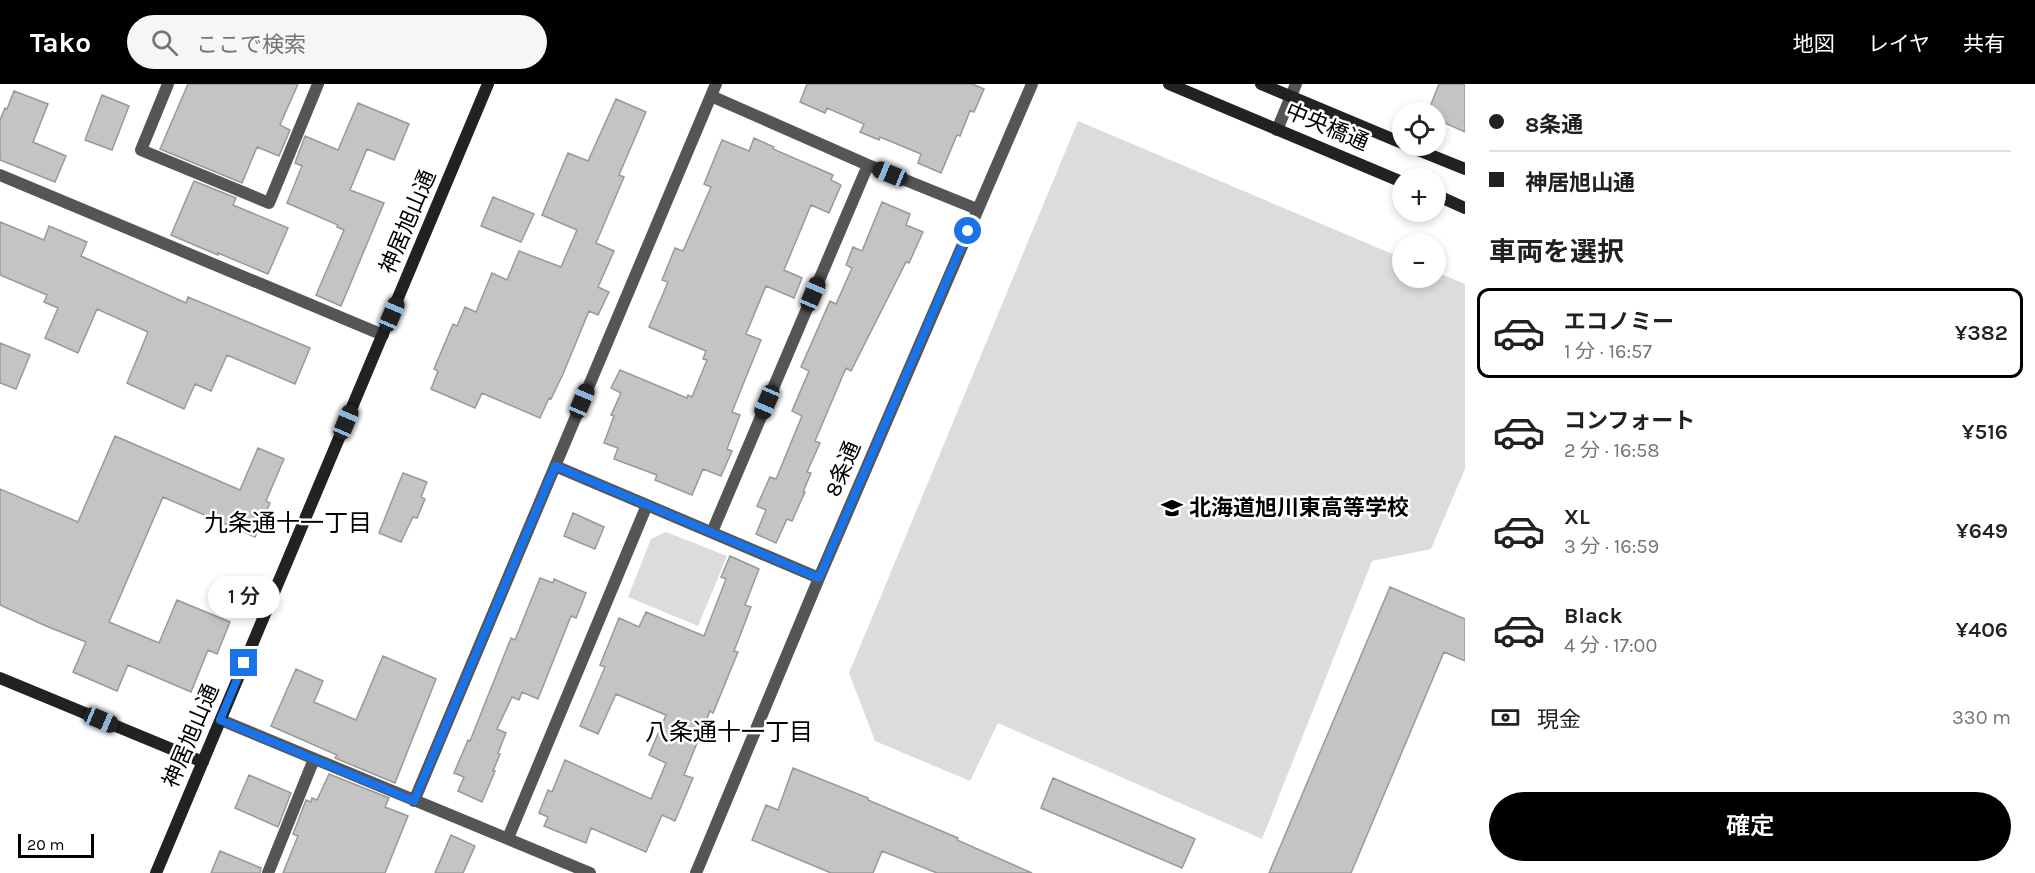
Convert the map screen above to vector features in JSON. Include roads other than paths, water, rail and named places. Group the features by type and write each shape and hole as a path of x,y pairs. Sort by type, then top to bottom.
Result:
{"street":[{"path":"168,84 141,150 269,204 318,84"},
{"name":"神居旭山通","path":"156,873 488,84"},
{"path":"414,801 716,84"},
{"name":"8条通","path":"696,873 819,578 1032,84"},
{"name":"中央橋通","path":"1169,84 1392,178"},
{"name":"中央橋通","path":"1261,84 1392,139"},
{"path":"1277,130 1296,84"},
{"path":"711,96 868,165 977,209"},
{"path":"1433,156 1465,169"},
{"path":"712,532 868,165"},
{"path":"0,175 383,335"},
{"path":"1446,199 1465,208"},
{"path":"555,466 819,578"},
{"path":"508,838 647,506"},
{"path":"0,678 203,762"},
{"path":"220,720 590,873"},
{"path":"268,873 314,759"}],"place":[{"name":"北海道旭川東高等学校","path":"1172,508"}],"district":[{"name":"九条通十一丁目","path":"288,523"},
{"name":"八条通十一丁目","path":"729,732"}]}
